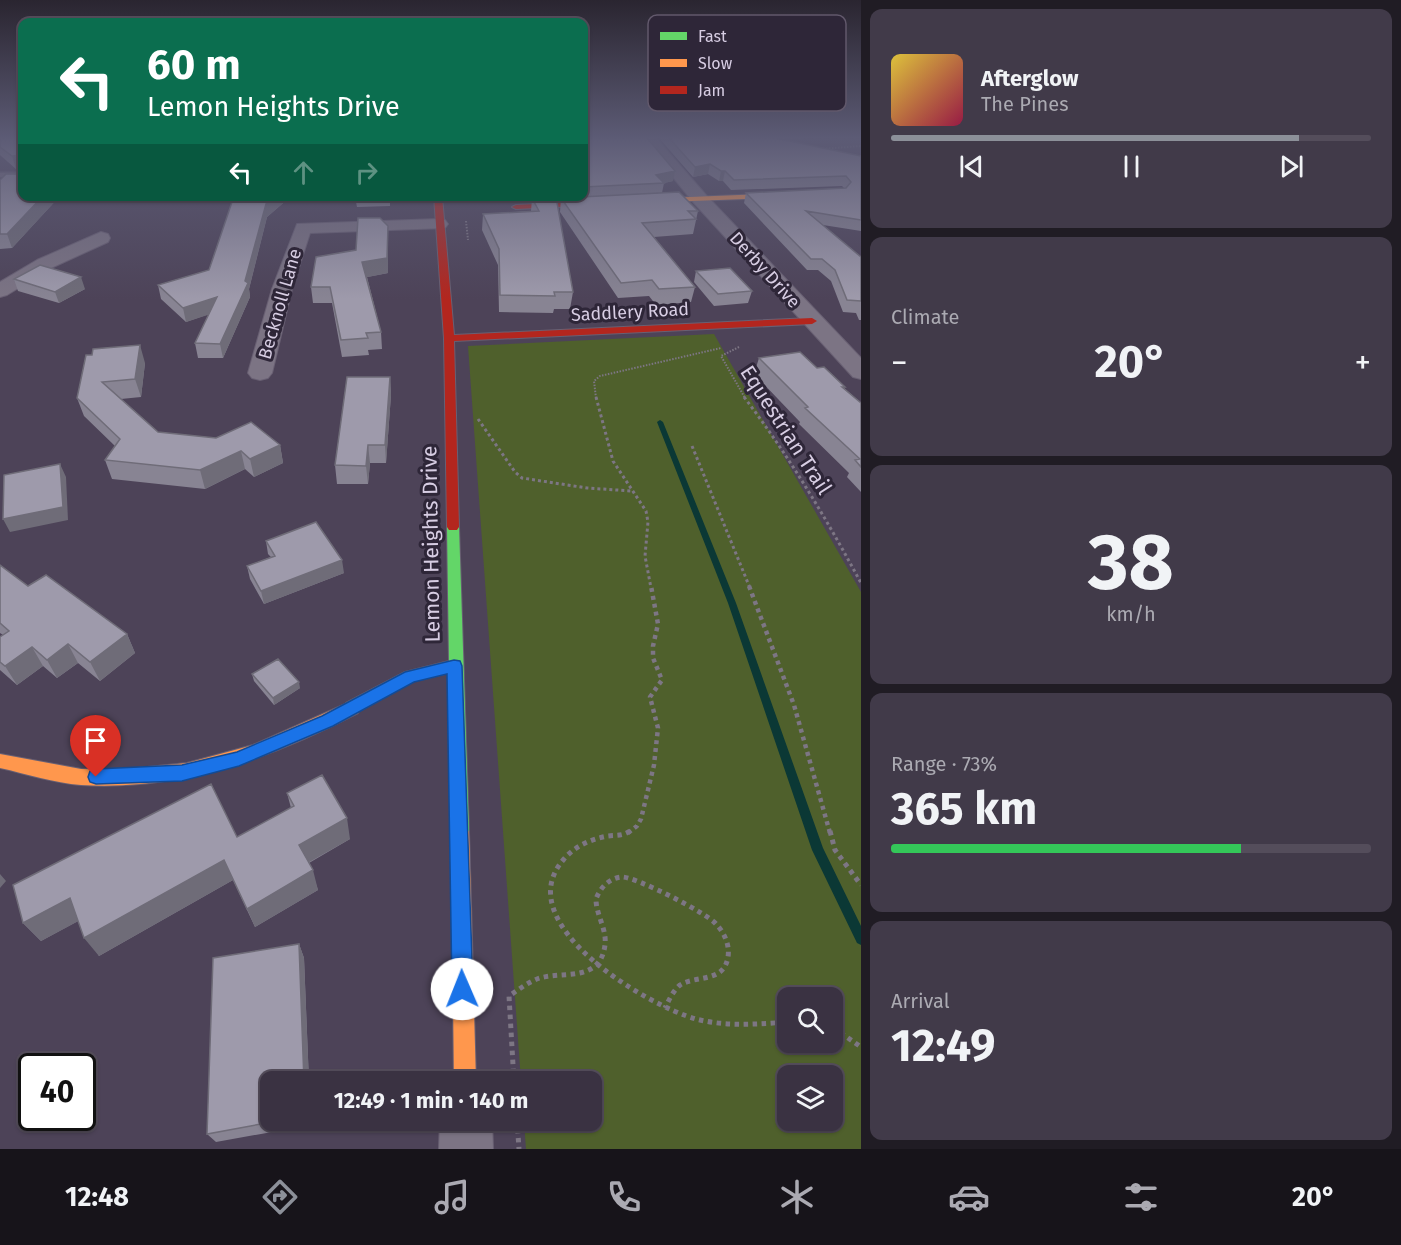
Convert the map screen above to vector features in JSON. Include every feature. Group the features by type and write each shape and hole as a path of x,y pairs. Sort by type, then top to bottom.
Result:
{"street":[{"name":"Derby Drive","path":"694,192 861,372"},
{"path":"631,202 802,194"},
{"name":"Lemon Heights Drive","path":"0,761 79,777 131,777 182,773 239,759 327,721 410,676 454,666 449,338 438,201"},
{"path":"516,207 596,204"},
{"name":"Becknoll Lane","path":"260,373 282,289 303,228 439,224"},
{"path":"0,291 44,264 100,238"},
{"name":"Saddlery Road","path":"449,338 812,321"},
{"path":"454,666 465,1071"},
{"path":"466,1131 466,1149"}],"path":[{"path":"749,342 663,360 644,367 600,376 594,381 609,448 617,469 646,510 648,528 645,547 646,573 659,622 659,634 652,656 662,680 650,697 658,733 650,785 639,825 625,835 604,837 580,844 559,861 551,882 550,905 561,928 597,963 619,981 665,1008 696,1019 739,1026 777,1023"},
{"name":"Equestrian Trail","path":"744,346 727,351 721,356 739,390 780,444 824,514 861,583"},
{"path":"450,399 477,418 515,472 522,478 587,488 633,491"},
{"path":"692,446 724,520 794,705 835,850 861,885"},
{"path":"513,1071 509,996 540,978 564,978 584,973 597,963 605,946 604,932 597,917 595,904 597,894 612,879 623,876 634,879 710,918 720,926 729,945 724,967 718,974 681,985 669,999 665,1008"},
{"path":"843,1035 861,1047"},
{"path":"518,1131 519,1149"}],"green space":[{"path":"714,334 861,592 861,1149 526,1149 525,1131 602,1131 602,1071 520,1071 468,346"}],"building":[{"path":"0,192 18,192 18,201 38,201 7,234 0,234"},
{"path":"679,192 698,211 688,211 696,219 642,223 695,287 659,289 652,280 621,283 563,201 588,201 588,197"},
{"path":"861,192 861,220 806,211 861,257 861,301 847,300 835,270 822,259 811,259 746,193"},
{"path":"232,201 269,201 266,204 245,281 248,283 220,344 195,343 217,297 183,308 158,285 209,270"},
{"path":"534,201 557,201 573,292 554,292 555,296 500,295 499,249 483,214 539,211"},
{"path":"358,218 380,218 388,226 387,258 362,262 381,332 366,333 368,338 341,340 330,287 311,287 316,257 356,250"},
{"path":"40,265 81,277 55,292 14,279"},
{"path":"730,268 752,291 718,294 696,271"},
{"path":"140,345 135,379 102,382 158,432 216,438 251,422 280,445 250,459 241,451 200,470 105,460 120,439 77,398 86,355 92,355 93,349"},
{"path":"800,352 817,368 824,367 861,403 861,467 855,460 860,459 805,408 808,407 759,358"},
{"path":"347,377 390,377 385,445 368,445 366,466 335,465"},
{"path":"60,464 63,507 3,519 4,475"},
{"path":"316,522 342,560 261,591 247,566 275,556 266,541"},
{"path":"0,565 28,586 46,575 127,634 90,662 68,644 47,660 32,647 5,666 0,662 0,637 9,631 0,623"},
{"path":"278,659 299,682 273,698 252,674"},
{"path":"322,775 347,818 299,845 313,870 247,909 224,860 84,938 70,898 23,923 13,885 211,784 237,837 294,806 287,793"},
{"path":"299,944 304,1071 260,1071 260,1124 207,1134 213,958"}],"waterway":[{"path":"660,422 732,603 818,850 861,939"}],"traffic: fast":[{"path":"453,527 460,832"},
{"path":"352,708 410,676 454,666"}],"traffic: slow":[{"path":"640,201 790,195"},
{"path":"0,761 81,777 118,778 187,770 254,752 319,725 352,708"},
{"path":"460,832 465,1071"}],"traffic: jam":[{"path":"438,201 449,338 453,527"},
{"path":"516,207 577,204"},
{"path":"449,338 812,321"}],"route":[{"path":"96,777 182,773 239,759 327,721 410,676 454,666 462,989"}]}
